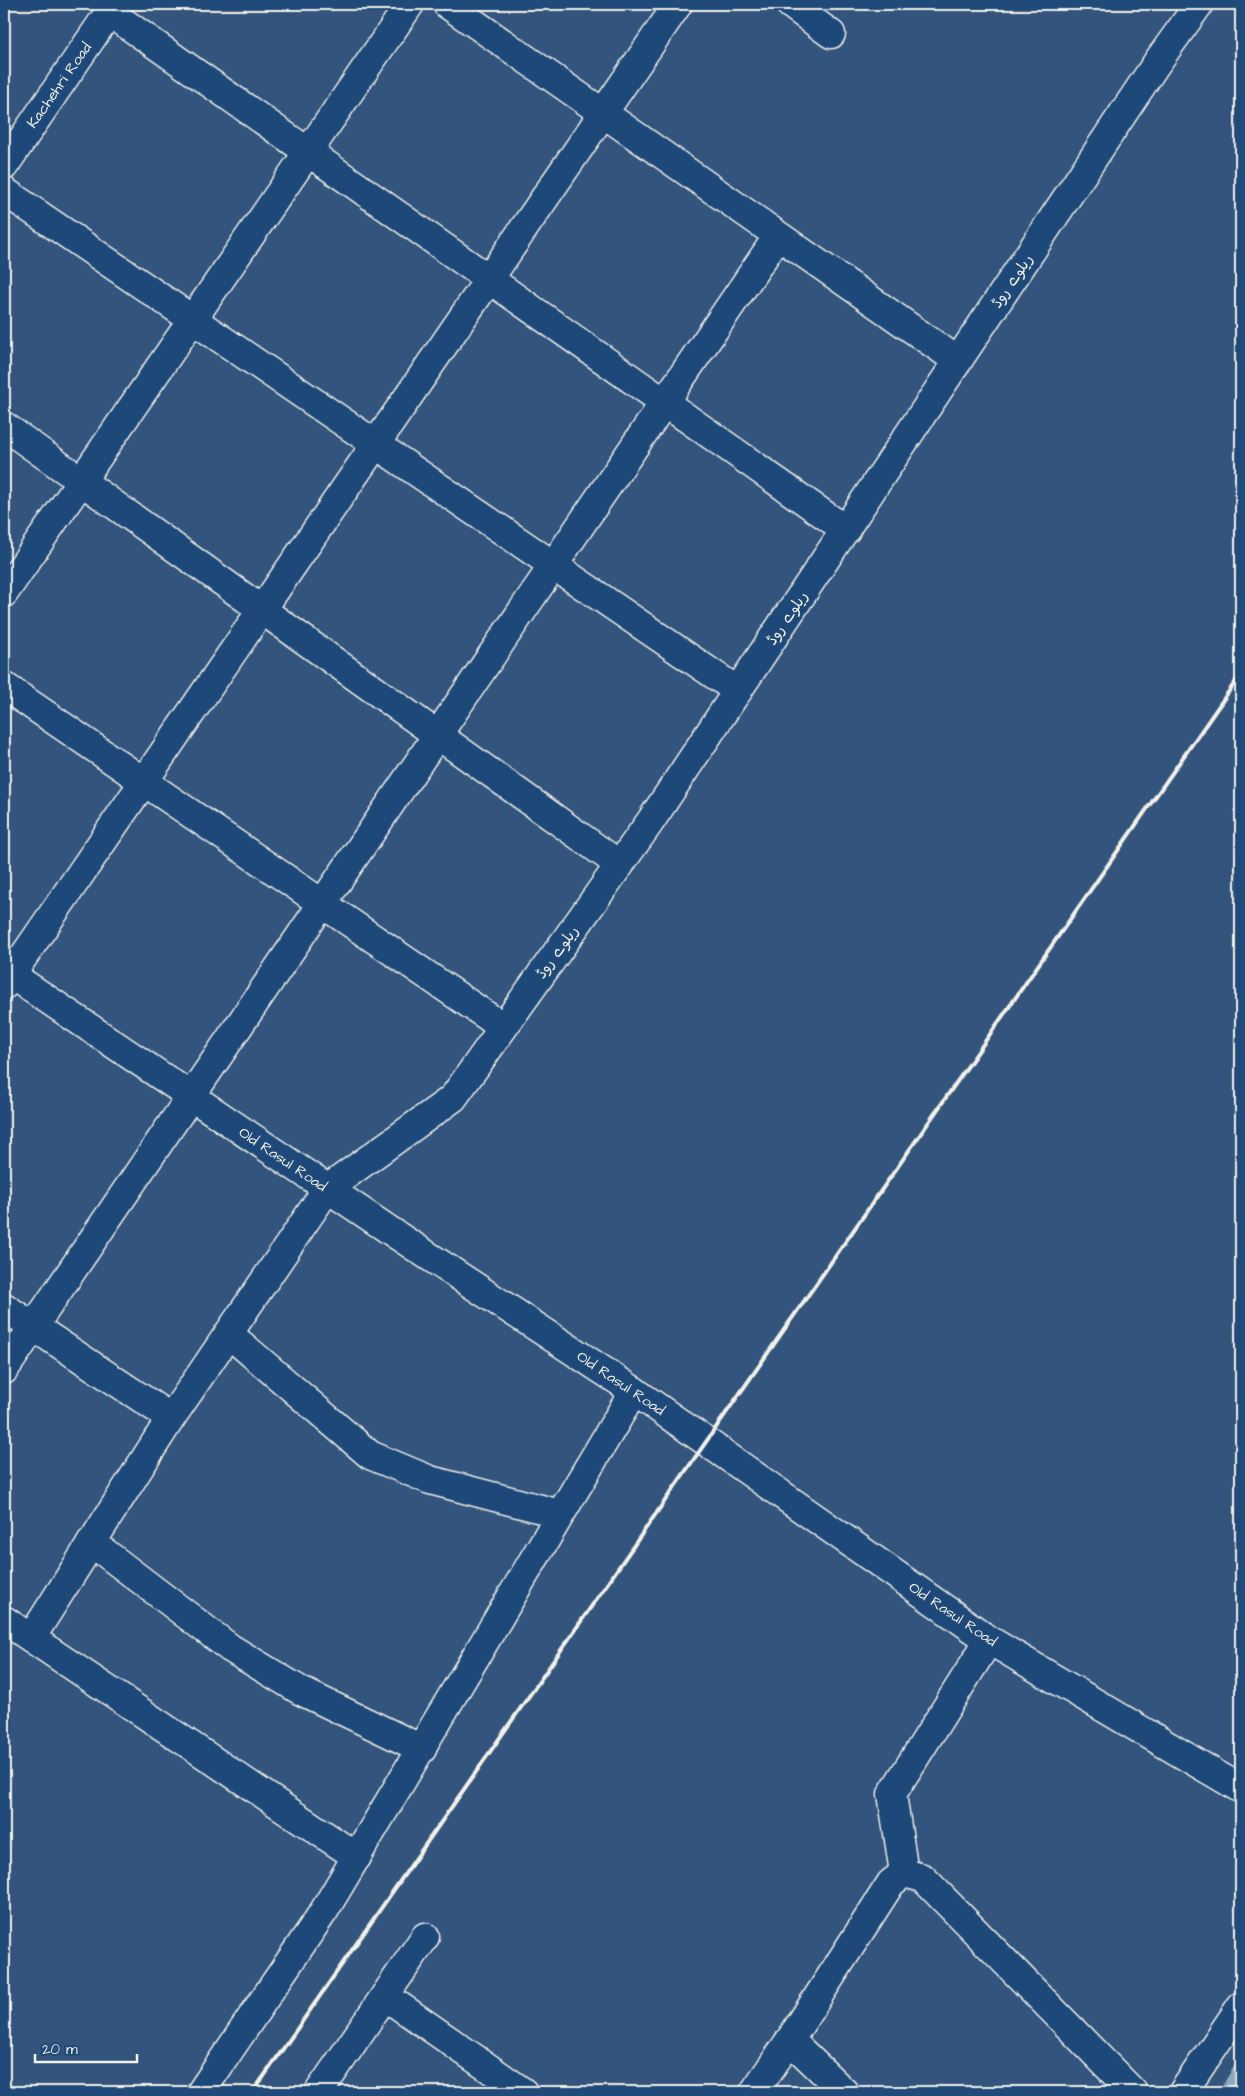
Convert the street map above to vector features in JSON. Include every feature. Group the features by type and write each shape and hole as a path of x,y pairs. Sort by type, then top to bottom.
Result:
{"street":[{"path":"4,593 410,4"},
{"path":"447,4 958,361"},
{"path":"6,976 143,782 678,4"},
{"path":"790,4 832,34"},
{"name":"ریلوے روڈ","path":"31,1638 171,1418 328,1189 453,1098 620,865 1153,69 1199,4"},
{"path":"112,8 308,152 846,530"},
{"name":"Kachehri Road","path":"4,164 112,8"},
{"path":"4,191 738,691"},
{"path":"4,1370 778,236"},
{"path":"4,426 620,865"},
{"path":"4,686 503,1028"},
{"name":"Old Rasul Road","path":"6,976 634,1391 989,1640 1241,1789"},
{"path":"4,1307 171,1418"},
{"path":"229,1334 370,1455 430,1480 560,1514"},
{"path":"201,2092 324,1911 634,1391"},
{"path":"91,1542 230,1648 300,1691 422,1749"},
{"path":"4,1620 357,1856"},
{"path":"904,1872 892,1794 989,1640"},
{"path":"754,2092 790,2040 891,1883 904,1872"},
{"path":"904,1872 923,1878 1133,2092"},
{"path":"319,2092 425,1937"},
{"path":"385,1996 523,2092"},
{"path":"1183,2092 1241,2006"},
{"path":"790,2040 844,2092"}],"waterway":[{"path":"1224,2092 1241,2065"}],"railway":[{"path":"253,2092 1241,674"}]}
